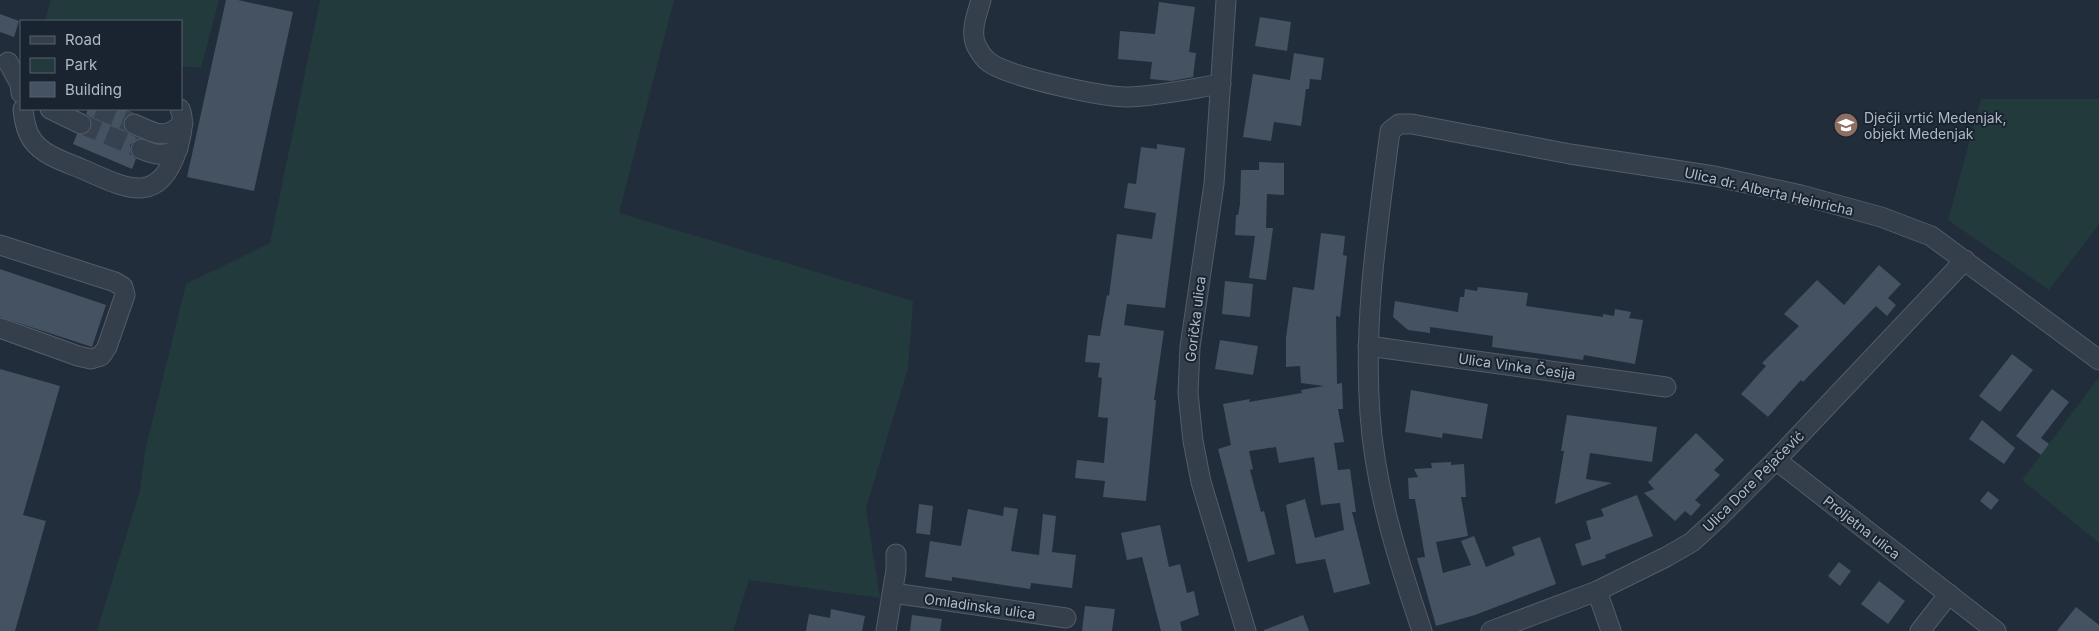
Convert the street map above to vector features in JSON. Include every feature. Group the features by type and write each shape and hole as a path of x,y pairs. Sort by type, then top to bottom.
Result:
{"street":[{"path":"980,0 973,34 976,43 981,54 989,62 1006,70 1033,78 1118,96 1184,90 1221,84"},
{"name":"Gorička ulica","path":"1226,0 1214,184 1190,347 1188,393 1193,441 1201,482 1246,631"},
{"path":"23,110 29,136 40,148 55,158 122,186 140,188 157,183 170,170 178,149 181,116"},
{"path":"52,110 81,124"},
{"path":"134,124 161,134 171,132 181,116"},
{"name":"Ulica dr. Alberta Heinricha","path":"1368,346 1380,213 1390,131 1398,124 1412,124 1570,154 1714,176 1881,217 1931,236 2099,360"},
{"path":"141,149 155,156 162,156 178,149"},
{"path":"0,245 115,282 123,287 125,295 107,347 101,356 91,359 0,328"},
{"name":"Ulica Dore Pejačević","path":"1491,631 1597,591 1692,542 1776,460 1965,260"},
{"path":"1368,346 1370,416 1382,498 1392,539 1422,631"},
{"name":"Ulica Vinka Česija","path":"1368,346 1666,387"},
{"name":"Proljetna ulica","path":"1776,460 1996,631"},
{"path":"886,631 896,570 896,554"},
{"path":"1597,591 1611,631"},
{"name":"Omladinska ulica","path":"893,593 1066,618"},
{"path":"1920,631 1949,594"}],"green space":[{"path":"51,0 219,0 201,68 182,66 182,20 45,20"},
{"path":"320,0 674,0 619,213 913,301 908,368 866,508 880,598 749,580 733,631 97,631 140,490 145,451 186,284 270,243"},
{"path":"1981,99 2099,99 2099,224 2049,290 1948,220"},
{"path":"2099,377 2099,543 2022,480"}],"building":[{"path":"226,0 238,0 293,12 254,191 187,177"},
{"path":"1159,2 1195,7 1189,52 1196,53 1193,77 1171,81 1150,79 1152,62 1118,59 1120,31 1155,34"},
{"path":"0,14 19,21 14,37 0,32"},
{"path":"1260,17 1291,22 1287,51 1255,46"},
{"path":"1294,53 1324,58 1321,80 1310,79 1309,89 1306,89 1301,126 1274,122 1271,141 1243,137 1253,74 1290,80"},
{"path":"88,110 126,110 134,113 127,115 123,125 125,131 138,138 130,145 132,155 136,159 132,169 73,144 77,134 87,134 91,128 91,118 86,114"},
{"path":"1157,144 1185,148 1165,308 1127,304 1124,325 1164,331 1154,400 1156,400 1146,501 1103,497 1105,481 1075,478 1077,460 1104,463 1108,418 1098,417 1102,378 1098,377 1100,363 1085,362 1088,335 1100,336 1107,295 1109,296 1117,234 1152,239 1156,213 1124,208 1128,183 1136,184 1141,147 1157,149"},
{"path":"1259,162 1284,163 1284,195 1267,194 1266,228 1273,228 1266,280 1249,278 1255,236 1235,235 1236,215 1238,215 1240,204 1241,170 1259,170"},
{"path":"1321,233 1345,236 1343,255 1347,256 1340,317 1336,316 1337,384 1342,383 1343,409 1338,409 1344,442 1334,443 1338,470 1350,469 1356,512 1352,512 1370,584 1334,593 1325,559 1296,564 1286,505 1305,499 1315,538 1344,530 1340,503 1321,505 1314,457 1279,463 1276,447 1249,451 1253,469 1250,470 1261,512 1264,511 1275,554 1248,562 1218,449 1231,445 1223,404 1250,399 1249,402 1302,393 1301,390 1324,386 1301,383 1300,366 1286,367 1286,338 1293,287 1314,290"},
{"path":"1879,265 1901,284 1888,298 1896,305 1887,316 1876,306 1803,382 1801,380 1768,417 1741,394 1766,366 1762,363 1799,326 1784,314 1817,280 1844,305"},
{"path":"0,269 106,305 92,347 0,317"},
{"path":"1225,281 1253,284 1250,317 1222,314"},
{"path":"1478,287 1528,293 1526,306 1603,317 1603,314 1614,316 1615,309 1631,312 1629,318 1643,320 1635,364 1584,355 1583,360 1492,347 1493,336 1430,327 1430,333 1408,330 1393,317 1395,301 1458,312 1460,297 1464,297 1465,289 1477,291"},
{"path":"1220,340 1258,346 1253,375 1215,369"},
{"path":"2012,354 2033,370 2000,412 1979,396"},
{"path":"0,369 60,386 23,515 46,521 15,631 0,631"},
{"path":"2052,389 2069,402 2041,438 2049,444 2041,455 2016,436"},
{"path":"1411,390 1488,404 1482,439 1443,433 1442,438 1405,432"},
{"path":"1567,415 1657,427 1652,462 1590,453 1586,479 1612,483 1555,504 1564,451 1561,451"},
{"path":"1982,420 2015,448 2004,464 1969,439"},
{"path":"1696,433 1724,460 1714,470 1720,475 1695,500 1701,505 1691,516 1685,511 1675,521 1644,493 1654,489 1648,482"},
{"path":"1451,462 1451,465 1464,464 1466,497 1461,497 1468,536 1436,542 1443,573 1471,565 1461,541 1474,536 1486,567 1515,555 1512,547 1540,537 1556,584 1475,615 1436,626 1417,558 1425,557 1415,499 1409,499 1408,478 1418,477 1414,469 1432,468 1431,463"},
{"path":"1988,491 1999,500 1991,510 1980,501"},
{"path":"1637,495 1653,536 1605,555 1606,558 1582,566 1575,544 1591,539 1586,521 1604,516 1601,509"},
{"path":"919,504 933,506 930,535 916,533"},
{"path":"1004,507 1018,509 1011,551 1039,555 1043,514 1056,516 1052,552 1076,555 1072,588 1031,583 1030,589 952,577 952,581 925,577 930,541 961,546 968,509 1003,516"},
{"path":"1160,525 1169,567 1180,564 1187,593 1194,591 1199,615 1180,622 1182,631 1161,631 1142,557 1127,560 1121,533"},
{"path":"1839,562 1851,571 1840,586 1828,576"},
{"path":"1879,581 1905,601 1888,624 1861,604"},
{"path":"1085,606 1115,609 1112,631 1082,631"},
{"path":"2076,607 2099,625 2099,631 2057,631"},
{"path":"831,609 865,616 862,631 806,631 809,614 830,618"},
{"path":"912,615 942,619 940,631 910,631"},
{"path":"1303,615 1309,631 1264,631 1264,630"}],"tunnel":[{"path":"99,110 134,124"},
{"path":"81,124 141,149"}],"place":[{"name":"Dječji vrtić Medenjak, objekt Medenjak","path":"1846,125"}]}
